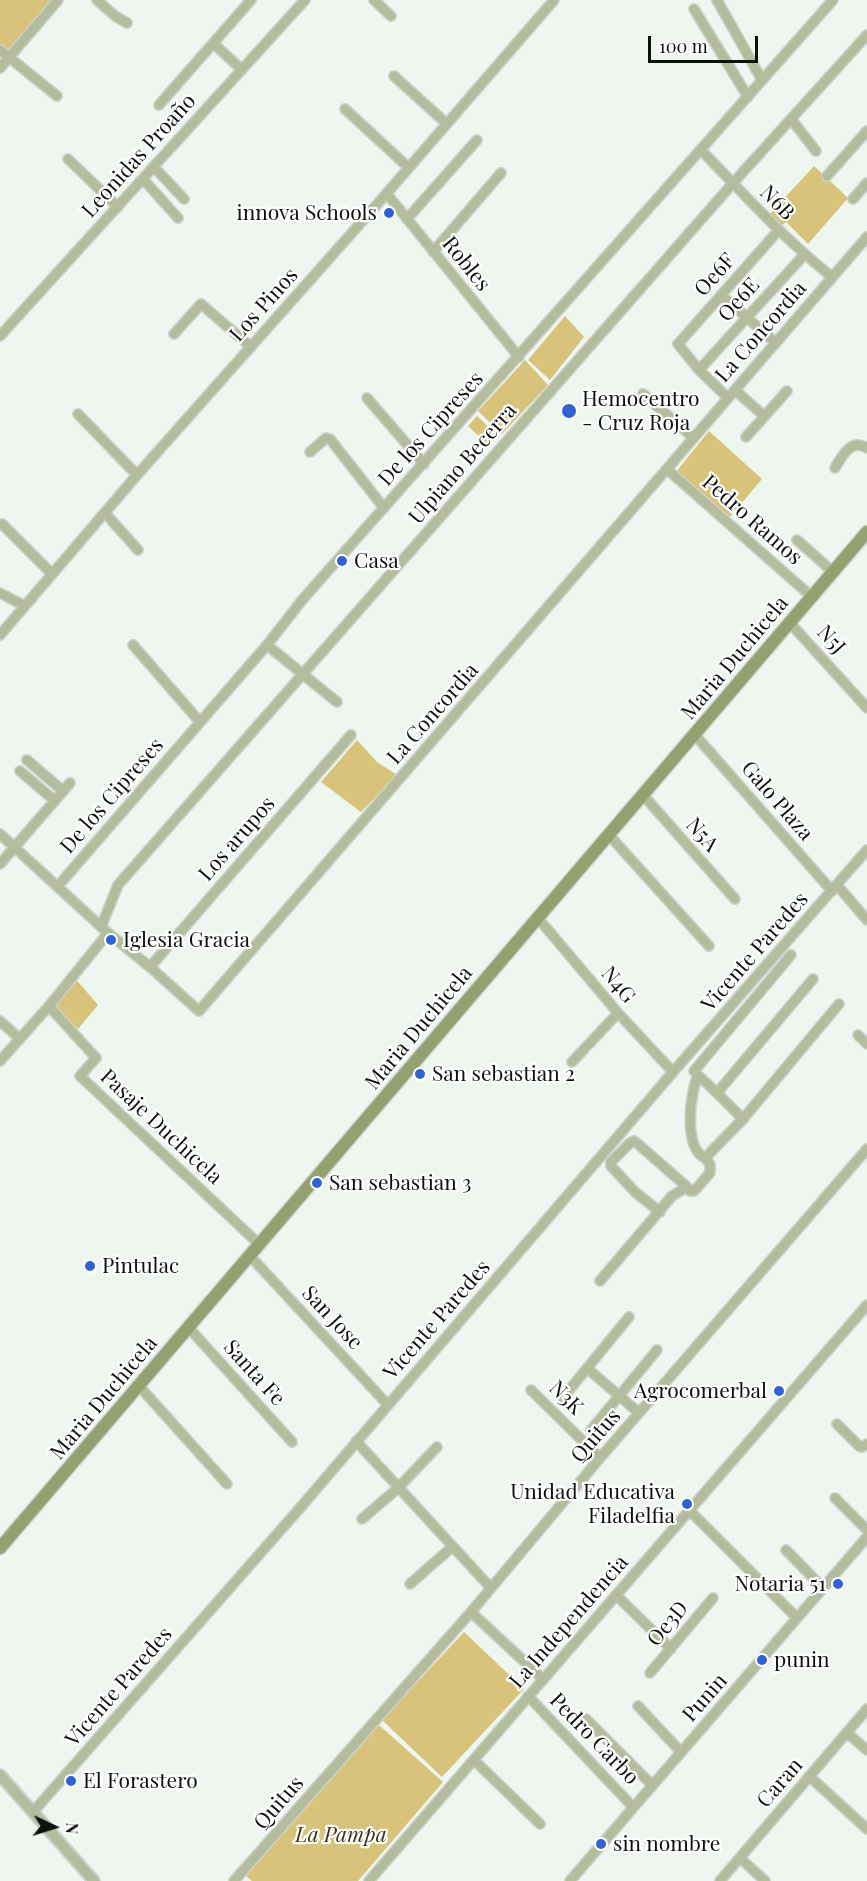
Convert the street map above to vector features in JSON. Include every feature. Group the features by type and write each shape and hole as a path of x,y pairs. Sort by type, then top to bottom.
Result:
{"main road":[{"name":"Maria Duchicela","path":"0,1548 866,536"}],"street":[{"path":"0,68 58,0"},
{"path":"97,0 127,23"},
{"path":"159,105 251,0"},
{"name":"Leonidas Proaño","path":"0,336 305,0"},
{"path":"374,0 391,16"},
{"name":"Los Pinos","path":"0,635 137,475 387,194 554,0"},
{"path":"717,0 762,80"},
{"name":"De los Cipreses","path":"58,886 267,645 303,599 833,0"},
{"path":"694,9 748,97"},
{"name":"Ulpiano Becerra","path":"100,927 118,885 733,183 867,35"},
{"path":"213,43 242,70"},
{"path":"0,50 57,96"},
{"path":"394,76 447,124"},
{"path":"345,109 409,168"},
{"path":"791,119 816,151"},
{"path":"827,176 863,142 867,131"},
{"path":"407,219 477,140"},
{"name":"N6B","path":"701,150 778,231 832,277"},
{"path":"68,159 118,207"},
{"path":"154,167 184,199"},
{"path":"433,252 501,173"},
{"path":"143,179 178,218"},
{"path":"853,199 867,183"},
{"name":"Robles","path":"387,194 519,357"},
{"name":"Oe6F","path":"699,370 678,346 678,343 778,231"},
{"name":"La Concordia","path":"0,834 100,927 200,1011 867,237"},
{"name":"Oe6E","path":"699,370 804,255"},
{"path":"721,295 776,343"},
{"path":"174,334 201,304 251,347"},
{"path":"699,370 764,416"},
{"path":"746,437 787,391"},
{"path":"643,394 694,438"},
{"path":"367,398 424,464"},
{"path":"78,414 137,475"},
{"path":"310,452 326,438 330,439 384,508"},
{"path":"835,468 846,450 854,445 863,445 867,448"},
{"name":"Pedro Ramos","path":"668,470 812,597"},
{"path":"105,513 138,550"},
{"path":"2,524 52,574"},
{"path":"797,540 833,572"},
{"path":"0,593 25,606"},
{"name":"N5J","path":"790,623 867,708"},
{"path":"133,645 200,722"},
{"path":"267,645 337,702"},
{"name":"Los arupos","path":"150,967 351,735"},
{"name":"Galo Plaza","path":"695,735 867,920"},
{"path":"27,760 63,791"},
{"path":"20,771 55,801"},
{"path":"0,864 70,783"},
{"name":"N5A","path":"643,795 735,899"},
{"path":"609,835 709,946"},
{"name":"Vicente Paredes","path":"33,1812 867,850"},
{"name":"N4G","path":"538,918 618,1013 673,1072"},
{"path":"2,1055 20,1039 49,1006 108,933"},
{"path":"660,1212 635,1192 611,1166 611,1162 634,1141 690,1191 694,1191 710,1173 710,1164 694,1147 691,1133 691,1097 696,1073 791,955"},
{"path":"717,1093 813,979"},
{"path":"705,1158 743,1119 839,1004"},
{"name":"Pasaje Duchicela","path":"49,1006 96,1058 80,1076 260,1245"},
{"path":"572,1062 618,1013"},
{"path":"0,1021 20,1039"},
{"path":"858,1035 867,1044"},
{"path":"683,1061 743,1119"},
{"name":"Quitus","path":"234,1881 471,1612 600,1458 867,1149"},
{"path":"600,1281 672,1196 687,1187"},
{"name":"San Jose","path":"250,1256 388,1405"},
{"name":"La Independencia","path":"369,1881 867,1305"},
{"path":"561,1400 629,1317"},
{"name":"Santa Fe","path":"189,1328 292,1442"},
{"path":"591,1430 657,1350"},
{"path":"587,1368 639,1413"},
{"path":"140,1386 227,1484"},
{"name":"N3K","path":"531,1390 600,1458"},
{"path":"837,1424 859,1446 862,1448 867,1444"},
{"path":"356,1441 490,1587"},
{"path":"362,1519 398,1488 436,1447"},
{"path":"835,1498 867,1530"},
{"path":"690,1511 797,1618"},
{"name":"Punin","path":"570,1881 867,1537"},
{"path":"410,1584 452,1546"},
{"path":"786,1550 823,1588"},
{"path":"616,1595 671,1649"},
{"name":"Oe3D","path":"650,1673 713,1598"},
{"path":"471,1612 543,1679"},
{"name":"Pedro Carbo","path":"528,1696 633,1807"},
{"path":"638,1706 681,1752"},
{"name":"Caran","path":"720,1881 867,1709"},
{"path":"586,1719 652,1785"},
{"path":"847,1733 867,1750"},
{"path":"474,1760 540,1824"},
{"path":"0,1775 94,1881"},
{"path":"809,1776 867,1829"},
{"path":"740,1858 765,1881"}],"green space":[{"path":"0,0 54,0 9,54 0,46"},
{"path":"814,166 848,198 808,244 786,222 780,227 768,216"},
{"path":"565,316 584,337 550,380 528,360"},
{"path":"525,360 548,385 502,434 478,411"},
{"path":"477,416 497,435 488,445 468,426"},
{"path":"709,431 762,479 730,517 676,472"},
{"path":"357,740 377,762 397,775 361,812 321,782"},
{"path":"74,977 98,1005 78,1029 51,1005"},
{"path":"464,1632 524,1689 442,1777 382,1720"},
{"name":"La Pampa","path":"379,1725 443,1782 358,1881 252,1881 246,1876"}],"place":[{"name":"innova Schools","path":"389,213"},
{"name":"Hemocentro - Cruz Roja","path":"569,411"},
{"name":"Casa","path":"342,561"},
{"name":"Iglesia Gracia","path":"111,940"},
{"name":"San sebastian 2","path":"420,1074"},
{"name":"San sebastian 3","path":"317,1183"},
{"name":"Pintulac","path":"90,1266"},
{"name":"Agrocomerbal","path":"779,1391"},
{"name":"Unidad Educativa Filadelfia","path":"687,1504"},
{"name":"Notaria 51","path":"838,1584"},
{"name":"punin","path":"762,1660"},
{"name":"El Forastero","path":"71,1781"},
{"name":"sin nombre","path":"601,1844"}]}
